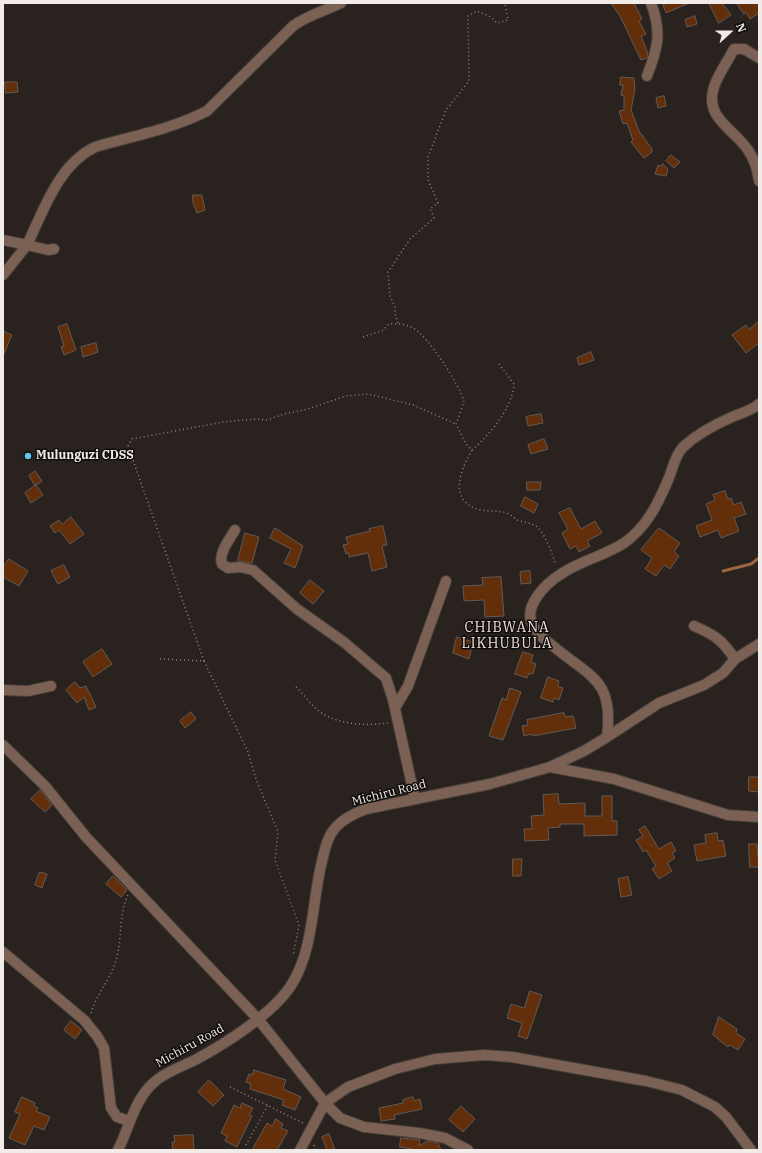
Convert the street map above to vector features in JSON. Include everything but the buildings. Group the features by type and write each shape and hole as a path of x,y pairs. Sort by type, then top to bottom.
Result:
{"street":[{"path":"3,275 27,245 62,175 87,151 95,147 191,119 207,110 292,26 303,18 325,11 341,3"},
{"path":"647,76 655,54 658,39 657,21 651,3"},
{"path":"759,58 744,49 734,49 714,87 712,104 714,114 751,154 756,164 759,181"},
{"path":"3,240 48,250 54,249"},
{"path":"607,737 610,715 606,699 599,683 549,643 534,627 529,616 531,605 561,574 623,543 640,529 652,514 669,480 675,460 683,448 702,433 731,417 754,408 759,404"},
{"path":"235,530 221,555 220,560 222,564 228,568 240,567 253,570 297,609 379,670 386,678 395,708 415,799"},
{"path":"395,708 408,686 446,581"},
{"path":"694,626 712,634 722,641 735,659"},
{"path":"550,767 584,751 659,703 704,685 723,673 735,659 759,644"},
{"path":"3,690 28,691 51,686"},
{"path":"3,745 45,786 86,837 258,1019 325,1103 340,1118 349,1123 364,1127 419,1133 445,1138 468,1150"},
{"name":"Michiru Road","path":"118,1150 129,1121 145,1092 158,1080 227,1043 258,1019 280,999 292,984 301,966 307,944 319,872 328,839 335,828 343,820 357,812 490,784 550,767 614,779 728,815 759,817"},
{"path":"3,952 87,1024 100,1039 104,1048 111,1108 117,1117 129,1121"},
{"path":"300,1150 325,1103 348,1088 369,1078 429,1060 456,1056 512,1057 646,1081 682,1090 706,1102 726,1117 751,1150"}],"path":[{"path":"398,323 395,314 395,307 390,296 388,272 410,239 434,218 430,209 438,203 428,180 428,157 446,110 469,81 468,16 477,11 491,17 497,22 508,20 505,3"},
{"path":"363,337 375,334 389,324 398,323 413,328 427,341 464,402 456,424"},
{"path":"499,364 514,384 514,394 497,423 484,440 472,450 464,462 458,484 460,496 465,503 477,509 508,514 519,521 529,522 539,529 561,574"},
{"path":"292,961 299,925 275,860 278,832 256,779 248,752 204,661 128,446 129,441 132,439 191,427 256,419 268,420 284,414 308,409 346,396 368,394 413,404 456,424 466,444 472,450"},
{"path":"160,659 204,661"},
{"path":"296,687 320,712 347,723 377,725 398,722"},
{"path":"87,1024 92,1009 115,963 122,932 123,904 133,886"},
{"path":"230,1087 312,1128"},
{"path":"246,1145 268,1105"}],"waterway":[{"path":"723,571 751,564 759,558"}],"place":[{"name":"Mulunguzi CDSS","path":"28,456"}],"district":[{"name":"CHIBWANA LIKHUBULA","path":"507,636"}]}
